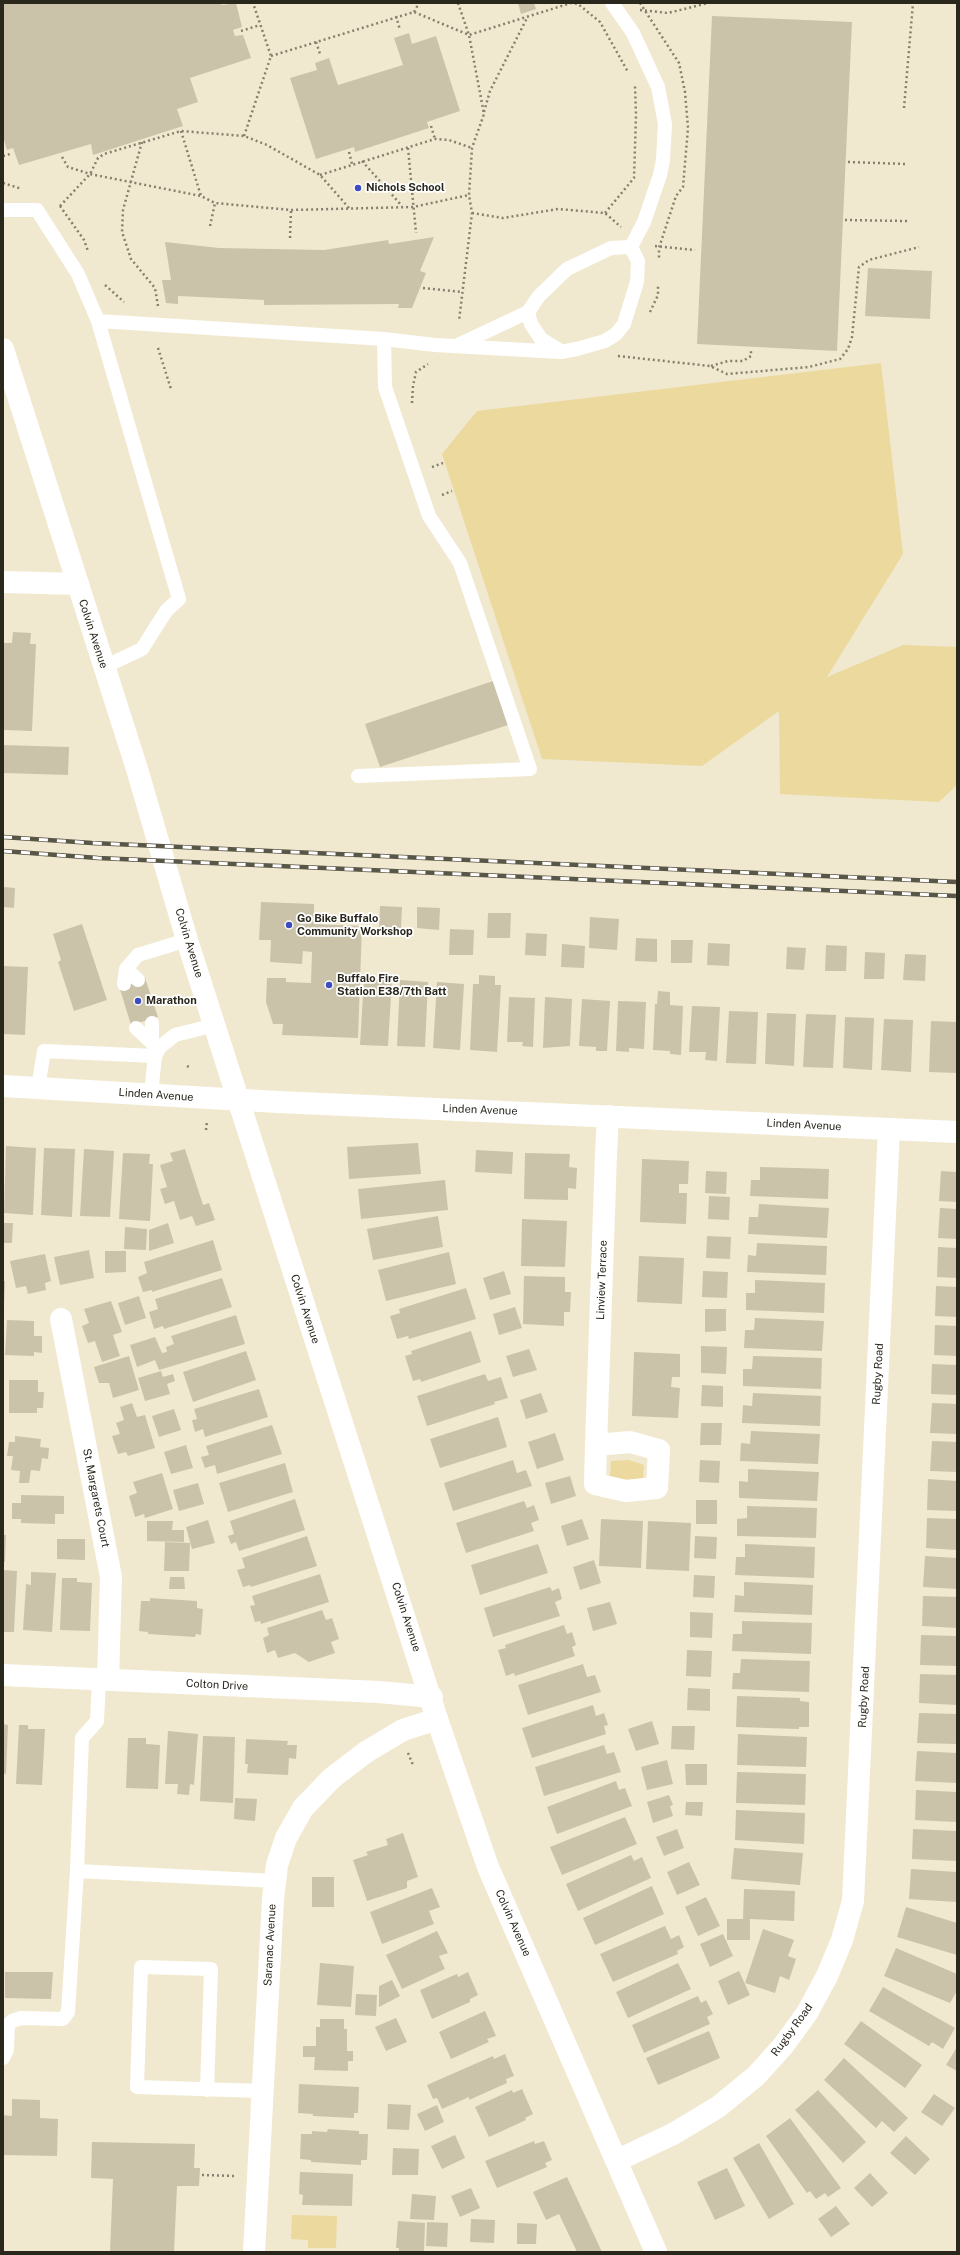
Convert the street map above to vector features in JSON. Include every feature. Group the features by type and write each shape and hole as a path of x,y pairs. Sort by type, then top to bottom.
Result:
{"street":[{"name":"Colvin Avenue","path":"3,349 104,667 187,940 432,1697 437,1719 488,1867 618,2160 656,2252"},
{"path":"3,582 78,584"},
{"name":"Linden Avenue","path":"3,1086 239,1100 957,1132"},
{"name":"Linview Terrace","path":"596,1445 608,1116"},
{"name":"Rugby Road","path":"618,2160 673,2134 718,2107 756,2076 783,2046 807,2013 827,1976 842,1940 853,1901 889,1129"},
{"name":"St. Margarets Court","path":"61,1319 111,1577 104,1680"},
{"name":"Colton Drive","path":"3,1675 379,1692 432,1697"},
{"name":"Saranac Avenue","path":"254,2252 275,1881 277,1865 286,1838 302,1808 332,1778 366,1752 403,1730 437,1719"}],"lane":[{"path":"612,3 633,33 658,87 665,124 660,175 644,222 631,247"},
{"path":"3,210 37,210 78,274 98,321 179,598 166,611 142,649 104,667"},
{"path":"458,346 528,312 539,296 567,269 611,248 631,247"},
{"path":"98,321 561,352 594,346 616,334 624,324 637,282 638,261 631,247"},
{"path":"528,312 531,324 541,340 561,352"},
{"path":"358,776 530,769 460,563 427,509 386,387 384,339"},
{"path":"124,984 126,969 138,955 187,940"},
{"path":"126,969 138,980"},
{"path":"151,1094 156,1048 152,1023"},
{"path":"38,1088 44,1051 156,1048 175,1035 215,1024"},
{"path":"136,1028 156,1048"},
{"path":"3,2058 7,2050 8,2025 12,2021 21,2018 62,2019 68,2012 77,1871 82,1738 97,1721 104,1680"},
{"path":"77,1871 275,1881"},
{"path":"207,2090 211,1969 141,1967 137,2087 207,2090 262,2092"}],"path":[{"path":"244,136 271,56 253,3"},
{"path":"414,12 419,3"},
{"path":"458,3 469,34 484,114"},
{"path":"271,56 396,16 414,12 469,34 527,18 571,3 578,4 600,22 619,59 629,73"},
{"path":"633,12 645,10 668,13 708,3"},
{"path":"904,108 912,3"},
{"path":"396,16 400,30"},
{"path":"459,321 472,213 469,195 472,148 484,114 490,91 527,18"},
{"path":"241,31 260,25"},
{"path":"316,42 320,54"},
{"path":"605,213 634,178 636,115 634,79"},
{"path":"432,126 435,139"},
{"path":"181,131 201,196"},
{"path":"60,206 90,174 98,158 104,154 142,141 181,131 244,136 268,145 320,175 350,208"},
{"path":"320,175 435,139 449,140 472,148"},
{"path":"142,141 123,210 122,232 131,259 155,288 159,309"},
{"path":"408,148 416,234"},
{"path":"349,152 352,164"},
{"path":"3,156 10,154"},
{"path":"62,157 68,168 90,174 201,196 215,203 291,210 413,207 469,195"},
{"path":"362,161 402,207"},
{"path":"848,162 906,164"},
{"path":"210,226 215,203"},
{"path":"472,213 503,218 558,209 605,213 622,228"},
{"path":"290,238 291,210"},
{"path":"845,220 907,221"},
{"path":"654,246 695,250"},
{"path":"616,356 710,366 727,374 809,368 840,359 848,349 852,337 859,267 869,260 919,247"},
{"path":"422,288 462,292"},
{"path":"158,348 171,389"},
{"path":"710,366 728,361 743,361 751,356 751,349"},
{"path":"432,467 443,463"},
{"path":"441,495 452,491"},
{"path":"187,1066 191,1068"},
{"path":"206,1130 207,1121"},
{"path":"408,1752 414,1765"},
{"path":"202,2175 241,2177"}],"shaded area":[{"path":"881,363 903,554 827,677 903,645 957,647 957,785 939,802 780,794 779,711 702,766 542,759 442,454 477,411"},
{"path":"629,1460 644,1465 643,1478 625,1480 610,1476 611,1461"},
{"path":"292,2215 337,2216 336,2248 308,2248 308,2240 291,2239"}],"building":[{"path":"3,3 221,3 222,5 236,3 242,27 233,30 235,36 243,35 251,58 190,78 198,102 177,109 183,126 93,155 91,144 19,165 13,148 7,150 3,136"},
{"path":"518,3 534,3 536,9 521,14"},
{"path":"712,16 852,22 837,351 697,344"},
{"path":"409,33 412,44 436,36 460,111 427,122 429,128 355,152 354,147 316,159 290,78 317,70 315,63 329,58 338,85 403,65 394,38"},
{"path":"434,237 420,271 426,273 412,308 398,308 399,304 264,305 264,300 178,296 178,304 166,303 162,280 171,280 165,242 219,248 324,250 388,240 389,244"},
{"path":"868,268 932,271 930,319 865,316"},
{"path":"13,632 31,633 30,644 36,644 32,731 3,730 4,643 12,643"},
{"path":"493,681 508,725 380,767 365,724"},
{"path":"3,745 69,747 68,775 3,773"},
{"path":"3,887 15,888 14,908 3,907"},
{"path":"261,902 314,904 314,924 362,926 358,1038 282,1035 283,1024 273,1024 266,1002 267,978 286,978 286,982 311,983 312,952 303,951 302,964 270,962 271,940 259,940"},
{"path":"380,906 402,907 401,928 379,927"},
{"path":"417,907 440,908 439,930 417,928"},
{"path":"488,913 511,913 510,938 487,938"},
{"path":"590,917 619,919 617,950 589,948"},
{"path":"82,924 107,1000 74,1011 58,962 61,960 53,934"},
{"path":"450,929 474,930 473,955 449,955"},
{"path":"526,933 547,934 546,956 525,955"},
{"path":"636,938 657,939 657,962 635,961"},
{"path":"671,940 693,940 692,963 671,963"},
{"path":"708,943 730,944 729,966 707,965"},
{"path":"562,944 585,946 584,968 561,967"},
{"path":"826,945 847,946 846,971 825,971"},
{"path":"787,947 806,948 804,970 786,969"},
{"path":"865,952 885,953 884,979 864,979"},
{"path":"905,954 926,955 925,981 903,980"},
{"path":"3,966 28,967 25,1035 3,1034"},
{"path":"479,975 495,976 495,985 501,985 497,1052 470,1050 473,984 479,984"},
{"name":"Marathon","path":"145,978 158,1017 131,1025 119,986"},
{"path":"364,978 392,980 388,1046 360,1045"},
{"path":"400,980 428,982 425,1047 397,1046"},
{"path":"437,982 464,984 460,1050 433,1048"},
{"path":"658,991 670,992 670,1005 683,1006 681,1055 670,1054 670,1051 653,1050 655,1004 657,1004"},
{"path":"509,997 535,998 533,1047 522,1046 523,1042 507,1042"},
{"path":"545,997 572,999 570,1046 543,1048"},
{"path":"582,999 610,1001 607,1051 596,1051 596,1047 579,1046"},
{"path":"618,1001 646,1002 644,1049 629,1048 629,1052 616,1051"},
{"path":"692,1006 720,1007 717,1061 705,1060 706,1052 689,1052"},
{"path":"729,1011 758,1012 756,1064 726,1063"},
{"path":"767,1013 796,1014 794,1066 765,1064"},
{"path":"806,1014 836,1015 833,1068 803,1067"},
{"path":"845,1017 874,1018 872,1070 843,1068"},
{"path":"884,1019 913,1020 911,1072 881,1070"},
{"path":"931,1021 957,1022 957,1073 929,1072"},
{"path":"418,1143 421,1174 349,1179 347,1147"},
{"path":"6,1146 36,1148 33,1215 4,1213"},
{"path":"44,1148 75,1149 72,1217 41,1215"},
{"path":"84,1149 114,1151 110,1217 80,1216"},
{"path":"185,1149 203,1205 209,1203 215,1220 196,1226 192,1216 180,1220 174,1201 165,1204 160,1189 167,1187 160,1165 173,1161 170,1153"},
{"path":"476,1150 513,1152 512,1174 475,1172"},
{"path":"123,1153 150,1154 149,1164 153,1164 150,1221 119,1219"},
{"path":"525,1153 570,1154 569,1167 577,1168 576,1189 568,1188 568,1200 524,1199"},
{"path":"642,1159 689,1161 688,1184 679,1184 679,1193 687,1193 686,1224 640,1222"},
{"path":"760,1167 829,1169 828,1199 750,1196 751,1180 760,1180"},
{"path":"706,1171 727,1172 726,1194 705,1193"},
{"path":"941,1171 957,1172 957,1202 939,1201"},
{"path":"445,1180 448,1210 361,1219 358,1189"},
{"path":"709,1196 730,1197 729,1220 708,1219"},
{"path":"759,1204 829,1208 827,1238 748,1234 749,1217 758,1217"},
{"path":"940,1208 957,1209 957,1239 938,1238"},
{"path":"438,1216 443,1247 373,1260 367,1229"},
{"path":"522,1219 567,1221 565,1267 521,1266"},
{"path":"3,1223 13,1223 12,1243 3,1243"},
{"path":"168,1223 174,1243 149,1251 149,1230"},
{"path":"125,1227 147,1229 146,1250 124,1249"},
{"path":"707,1236 731,1237 730,1259 706,1258"},
{"path":"213,1240 222,1270 152,1292 152,1290 143,1292 138,1277 147,1273 144,1262"},
{"path":"757,1243 827,1246 826,1275 747,1272 748,1255 756,1256"},
{"path":"938,1247 957,1248 957,1278 937,1277"},
{"path":"89,1250 94,1278 60,1285 54,1257"},
{"path":"105,1251 126,1251 126,1272 105,1273"},
{"path":"449,1252 456,1284 386,1301 378,1270"},
{"path":"45,1254 51,1281 45,1283 46,1290 28,1294 26,1286 16,1288 10,1261"},
{"path":"639,1256 684,1258 682,1304 637,1302"},
{"path":"504,1271 511,1294 490,1300 483,1278"},
{"path":"703,1271 728,1272 727,1298 702,1297"},
{"path":"524,1276 565,1277 565,1292 571,1292 570,1312 564,1312 564,1326 523,1324"},
{"path":"222,1278 232,1307 164,1329 163,1326 154,1329 149,1312 158,1309 155,1299"},
{"path":"755,1280 825,1283 824,1313 746,1310 746,1293 755,1293"},
{"path":"3,1281 5,1281 4,1305 3,1305"},
{"path":"936,1286 957,1287 957,1317 935,1316"},
{"path":"466,1288 476,1319 409,1339 408,1336 397,1339 390,1316 400,1313 399,1309"},
{"path":"139,1296 146,1318 125,1325 118,1303"},
{"path":"111,1301 122,1332 113,1335 120,1356 102,1362 95,1341 88,1343 82,1326 89,1323 84,1309"},
{"path":"515,1307 522,1328 499,1335 493,1314"},
{"path":"705,1309 726,1309 726,1331 705,1332"},
{"path":"236,1315 245,1344 159,1370 155,1360 137,1367 130,1345 155,1337 162,1353 167,1352 166,1347 174,1344 171,1336"},
{"path":"755,1318 824,1321 822,1351 744,1348 745,1330 754,1330"},
{"path":"7,1320 34,1321 34,1336 42,1336 42,1353 34,1352 34,1356 5,1355"},
{"path":"935,1325 957,1326 957,1356 934,1355"},
{"path":"471,1331 481,1362 421,1382 420,1379 413,1381 405,1356 412,1354 411,1351"},
{"path":"701,1346 727,1347 726,1374 701,1373"},
{"path":"529,1349 537,1370 513,1377 506,1356"},
{"path":"246,1351 256,1380 193,1402 183,1372"},
{"path":"634,1352 680,1354 680,1377 672,1377 671,1387 680,1388 678,1418 632,1416"},
{"path":"129,1356 139,1390 113,1398 109,1383 99,1383 94,1367"},
{"path":"753,1356 822,1358 821,1389 743,1386 743,1369 752,1369"},
{"path":"932,1364 957,1365 957,1395 931,1394"},
{"path":"161,1371 163,1377 173,1374 175,1381 167,1384 170,1394 145,1401 138,1378"},
{"path":"485,1374 488,1381 501,1377 508,1398 494,1402 495,1404 427,1426 417,1396"},
{"path":"9,1380 38,1380 38,1392 44,1392 43,1408 37,1408 37,1413 9,1413"},
{"path":"702,1385 723,1386 723,1407 701,1406"},
{"path":"259,1389 268,1417 205,1437 203,1429 195,1432 192,1420 197,1419 194,1409"},
{"path":"541,1393 548,1412 526,1419 520,1400"},
{"path":"753,1393 821,1396 820,1426 742,1423 743,1405 752,1406"},
{"path":"132,1403 137,1417 145,1415 155,1448 128,1456 126,1452 118,1454 112,1436 120,1434 116,1423 124,1420 120,1407"},
{"path":"932,1403 957,1404 957,1434 930,1433"},
{"path":"174,1409 181,1430 159,1437 152,1416"},
{"path":"498,1417 507,1447 440,1468 430,1439"},
{"path":"701,1423 722,1423 721,1445 700,1445"},
{"path":"272,1425 282,1454 217,1474 215,1465 205,1468 201,1457 209,1455 206,1446"},
{"path":"751,1431 820,1434 818,1464 740,1461 741,1443 750,1444"},
{"path":"555,1433 564,1460 537,1469 528,1442"},
{"path":"15,1436 41,1439 40,1447 49,1448 48,1459 42,1458 40,1471 31,1470 29,1483 19,1483 20,1471 11,1470 13,1456 7,1456 9,1442 15,1442"},
{"path":"932,1441 957,1442 957,1472 930,1471"},
{"path":"186,1445 193,1468 171,1474 164,1452"},
{"path":"513,1460 517,1473 526,1470 532,1486 453,1511 444,1483"},
{"path":"700,1460 720,1461 719,1483 699,1482"},
{"path":"285,1463 293,1492 228,1512 219,1483"},
{"path":"748,1469 819,1472 817,1501 739,1498 739,1481 748,1482"},
{"path":"162,1473 173,1509 145,1518 144,1514 135,1517 129,1496 137,1493 133,1482"},
{"path":"570,1476 576,1496 551,1504 545,1483"},
{"path":"928,1479 957,1481 957,1511 927,1510"},
{"path":"198,1483 204,1504 179,1511 173,1490"},
{"path":"21,1495 64,1496 64,1514 55,1514 55,1524 21,1523 21,1519 12,1519 12,1503 21,1503"},
{"path":"295,1499 305,1530 239,1551 236,1542 231,1544 228,1536 234,1534 230,1521"},
{"path":"696,1500 717,1500 717,1524 696,1524"},
{"path":"524,1501 527,1508 534,1505 539,1520 531,1523 534,1531 466,1553 456,1523"},
{"path":"747,1506 817,1508 816,1538 737,1536 737,1519 747,1518"},
{"path":"927,1518 957,1519 957,1550 926,1548"},
{"path":"582,1519 589,1539 567,1546 561,1526"},
{"path":"601,1519 643,1521 641,1568 599,1566"},
{"path":"208,1520 215,1543 192,1549 186,1527"},
{"path":"147,1521 173,1521 172,1530 184,1530 184,1542 147,1541"},
{"path":"648,1521 691,1523 689,1571 646,1569"},
{"path":"3,1535 6,1535 5,1562 3,1562"},
{"path":"307,1536 317,1566 251,1587 250,1585 243,1587 237,1570 245,1568 242,1558"},
{"path":"695,1536 717,1537 716,1559 694,1558"},
{"path":"57,1539 85,1539 85,1560 57,1559"},
{"path":"165,1542 190,1543 189,1571 164,1571"},
{"path":"538,1544 548,1573 480,1595 471,1565"},
{"path":"745,1544 815,1547 814,1578 735,1575 736,1557 745,1557"},
{"path":"925,1556 957,1558 957,1589 923,1587"},
{"path":"594,1560 601,1583 580,1590 573,1567"},
{"path":"3,1570 17,1571 14,1632 3,1632"},
{"path":"31,1572 56,1573 52,1632 23,1630 26,1584 31,1585"},
{"path":"320,1574 329,1602 261,1624 260,1621 255,1622 250,1606 255,1605 252,1596"},
{"path":"694,1575 715,1576 714,1598 693,1597"},
{"path":"170,1577 184,1577 185,1589 169,1589"},
{"path":"62,1578 77,1578 77,1582 92,1583 90,1631 60,1630"},
{"path":"744,1582 813,1585 812,1615 734,1612 735,1595 744,1596"},
{"path":"550,1587 552,1591 559,1588 562,1599 555,1602 560,1616 493,1637 484,1608"},
{"path":"923,1596 957,1597 957,1628 922,1626"},
{"path":"150,1598 197,1601 197,1608 203,1609 201,1635 196,1634 195,1637 148,1634 148,1632 139,1631 141,1601 150,1601"},
{"path":"610,1602 617,1624 593,1631 587,1608"},
{"path":"322,1610 326,1620 332,1618 339,1639 331,1642 335,1653 309,1662 295,1653 278,1658 275,1650 267,1653 263,1638 269,1635 267,1628"},
{"path":"690,1612 713,1613 712,1638 690,1637"},
{"path":"742,1621 812,1623 811,1654 732,1651 733,1634 742,1634"},
{"path":"564,1625 567,1634 572,1632 576,1645 572,1647 575,1656 515,1676 514,1673 506,1676 498,1650 506,1648 505,1645"},
{"path":"921,1635 957,1636 957,1666 920,1665"},
{"path":"687,1650 712,1651 711,1677 686,1676"},
{"path":"741,1659 810,1661 809,1692 732,1689 733,1673 740,1673"},
{"path":"583,1664 587,1677 595,1675 601,1692 528,1715 518,1685"},
{"path":"920,1674 957,1675 957,1705 919,1703"},
{"path":"688,1688 710,1689 710,1711 687,1710"},
{"path":"737,1696 800,1698 800,1701 809,1702 809,1727 799,1727 799,1729 736,1727"},
{"path":"593,1705 596,1716 604,1713 608,1725 604,1726 606,1734 532,1758 522,1728"},
{"path":"919,1713 957,1714 957,1744 917,1743"},
{"path":"652,1721 659,1744 636,1751 628,1729"},
{"path":"3,1724 8,1725 6,1774 3,1773"},
{"path":"19,1725 28,1725 28,1729 45,1729 42,1785 16,1784"},
{"path":"672,1726 695,1726 694,1750 671,1749"},
{"path":"168,1731 198,1734 194,1785 190,1784 189,1795 177,1794 178,1784 165,1784"},
{"path":"738,1734 807,1737 806,1767 737,1765"},
{"path":"203,1736 235,1737 233,1803 200,1801"},
{"path":"128,1738 146,1738 146,1744 160,1745 158,1789 126,1788"},
{"path":"246,1739 288,1741 287,1745 297,1745 296,1759 289,1758 288,1775 247,1773 248,1764 245,1764"},
{"path":"604,1745 607,1754 614,1752 621,1772 544,1796 535,1767"},
{"path":"917,1751 957,1753 957,1783 915,1781"},
{"path":"667,1760 673,1784 647,1790 641,1767"},
{"path":"685,1764 707,1764 707,1785 686,1785"},
{"path":"737,1772 806,1774 805,1805 736,1803"},
{"path":"616,1781 619,1790 625,1788 632,1806 557,1834 547,1807"},
{"path":"916,1790 957,1792 957,1822 915,1820"},
{"path":"669,1795 673,1805 670,1806 673,1816 653,1823 647,1802"},
{"path":"235,1798 257,1799 255,1821 234,1819"},
{"path":"686,1802 703,1802 702,1816 685,1815"},
{"path":"736,1810 805,1813 804,1844 735,1840"},
{"path":"625,1817 637,1844 562,1875 550,1847"},
{"path":"677,1829 684,1848 664,1856 656,1837"},
{"path":"913,1829 957,1831 957,1861 912,1859"},
{"path":"403,1833 418,1877 407,1881 407,1888 367,1901 353,1860 368,1855 366,1852 388,1845 386,1839"},
{"path":"734,1848 803,1853 800,1885 731,1879"},
{"path":"631,1855 634,1861 642,1857 651,1878 578,1911 566,1884"},
{"path":"689,1862 700,1885 677,1895 667,1872"},
{"path":"911,1869 957,1872 957,1902 909,1899"},
{"path":"312,1877 334,1877 334,1907 312,1907"},
{"path":"652,1886 664,1914 595,1945 583,1918"},
{"path":"432,1888 440,1907 429,1911 434,1924 382,1944 370,1912"},
{"path":"744,1889 795,1891 794,1921 750,1919 750,1940 727,1940 727,1919 743,1919"},
{"path":"706,1897 720,1926 698,1936 685,1907"},
{"path":"906,1907 957,1923 957,1955 897,1937"},
{"path":"665,1926 671,1939 679,1935 684,1947 677,1951 678,1954 613,1982 600,1954"},
{"path":"763,1929 794,1940 788,1956 796,1959 789,1980 780,1976 775,1993 745,1983"},
{"path":"437,1931 448,1953 439,1956 445,1969 402,1989 386,1955"},
{"path":"723,1934 733,1956 710,1967 700,1944"},
{"path":"896,1948 957,1974 957,1991 950,2003 884,1976"},
{"path":"320,1963 354,1966 351,2007 317,2005"},
{"path":"678,1963 691,1989 628,2018 616,1992"},
{"path":"739,1971 750,1995 728,2005 718,1981"},
{"path":"5,1972 53,1972 51,1999 5,1998"},
{"path":"468,1972 478,1995 470,1999 470,2002 432,2019 420,1990 457,1974 458,1977"},
{"path":"392,1980 400,1996 379,2007 379,1986"},
{"path":"883,1987 955,2028 943,2049 932,2042 929,2046 869,2011"},
{"path":"356,1994 377,1995 376,2016 355,2015"},
{"path":"698,1996 701,2003 706,2000 713,2014 707,2017 710,2024 644,2053 632,2025"},
{"path":"485,2011 496,2036 487,2039 489,2042 451,2059 439,2032"},
{"path":"396,2018 407,2042 386,2051 375,2027"},
{"path":"320,2019 344,2019 344,2029 347,2029 347,2051 353,2051 353,2061 348,2061 348,2071 314,2070 315,2057 303,2057 303,2046 316,2046 316,2027 320,2027"},
{"path":"861,2021 922,2065 905,2088 844,2044"},
{"path":"709,2031 720,2058 658,2085 646,2058"},
{"path":"957,2047 957,2071 946,2065"},
{"path":"505,2054 514,2076 506,2079 507,2083 469,2100 469,2097 442,2109 437,2098 433,2099 427,2085 493,2056 494,2059"},
{"path":"844,2058 908,2118 894,2132 882,2121 876,2128 824,2080"},
{"path":"299,2084 359,2087 358,2113 354,2113 354,2118 313,2116 313,2114 298,2113"},
{"path":"522,2089 533,2114 525,2118 526,2120 489,2137 475,2107 512,2090 513,2093"},
{"path":"818,2090 866,2142 843,2163 795,2110"},
{"path":"934,2094 955,2108 942,2126 921,2112"},
{"path":"12,2099 40,2100 40,2118 58,2119 57,2156 3,2155 3,2115 12,2116"},
{"path":"388,2104 411,2105 409,2130 387,2129"},
{"path":"437,2105 444,2122 425,2131 417,2114"},
{"path":"790,2118 841,2188 828,2197 825,2193 816,2199 810,2191 807,2193 766,2136"},
{"path":"328,2129 359,2131 359,2134 368,2134 367,2160 361,2160 361,2165 311,2162 311,2160 300,2159 301,2134 312,2134 312,2131 327,2132"},
{"path":"455,2135 465,2158 442,2169 431,2146"},
{"path":"906,2136 930,2159 915,2175 890,2153"},
{"path":"534,2141 535,2144 544,2141 552,2160 545,2163 547,2167 497,2188 485,2161"},
{"path":"92,2142 195,2144 194,2168 200,2168 199,2186 177,2186 174,2252 110,2252 113,2179 91,2178"},
{"path":"759,2143 794,2204 769,2219 733,2158"},
{"path":"393,2148 419,2149 418,2175 392,2175"},
{"path":"727,2168 745,2206 715,2220 697,2182"},
{"path":"300,2172 353,2174 352,2206 302,2205 303,2195 299,2194"},
{"path":"870,2173 888,2193 872,2207 854,2188"},
{"path":"567,2177 602,2252 577,2252 559,2214 546,2220 533,2192"},
{"path":"471,2188 480,2208 460,2217 451,2196"},
{"path":"412,2194 436,2196 434,2220 410,2219"},
{"path":"836,2206 850,2224 831,2237 818,2219"},
{"path":"471,2219 495,2220 494,2243 470,2242"},
{"path":"398,2221 425,2223 424,2252 399,2252 399,2248 396,2248"},
{"path":"427,2222 448,2223 447,2247 426,2246"},
{"path":"517,2223 537,2224 536,2244 517,2244"}],"railway":[{"path":"3,837 92,843 957,882"},
{"path":"3,851 98,858 957,896"}],"place":[{"name":"Nichols School","path":"358,188"},
{"name":"Go Bike Buffalo Community Workshop","path":"289,925"},
{"name":"Buffalo Fire Station E38/7th Batt","path":"329,985"},
{"name":"Marathon","path":"138,1001"}]}
